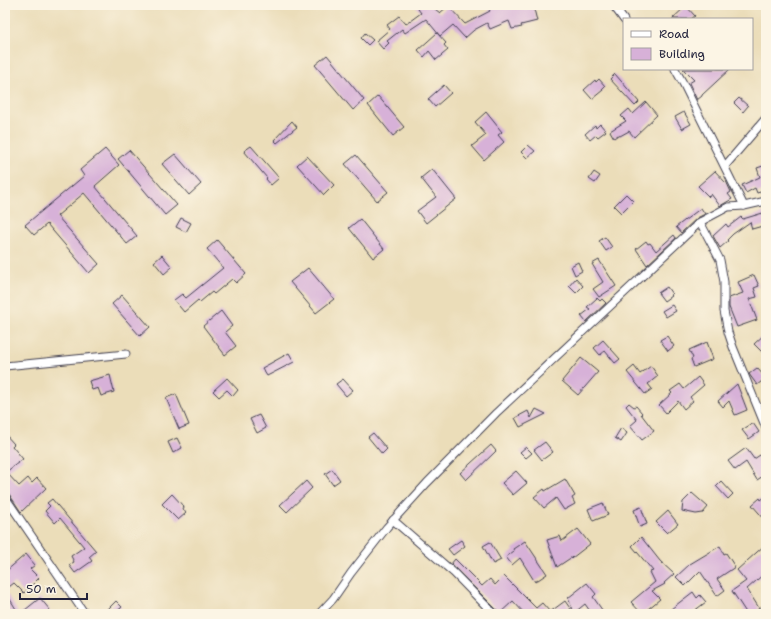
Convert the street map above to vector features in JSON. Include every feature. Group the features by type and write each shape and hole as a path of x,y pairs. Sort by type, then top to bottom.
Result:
{"street":[{"path":"614,5 623,18"},
{"path":"676,70 744,206"},
{"path":"725,166 766,118"},
{"path":"319,614 333,599 351,573 393,520 496,412 700,222 728,207 744,206 766,201"},
{"path":"700,222 720,260 724,282 724,311 728,332 766,428"},
{"path":"5,366 126,354"},
{"path":"5,497 86,614"},
{"path":"393,520 454,573 494,614"},
{"path":"760,614 766,608"}],"building":[{"path":"415,5 430,5 440,13 448,6 465,24 490,11 487,5 496,5 497,8 505,5 533,5 537,21 512,29 509,21 490,29 487,23 474,30 465,38 453,25 440,36 426,19 405,33 402,29 387,41 389,43 383,49 376,41 390,29 387,25 399,16 406,24 421,13"},
{"path":"686,6 695,16 692,18 673,18"},
{"path":"365,33 373,40 368,45 361,38"},
{"path":"437,33 446,43 444,45 448,50 436,60 429,51 424,57 418,50"},
{"path":"327,55 364,100 353,110 315,65"},
{"path":"684,70 729,70 697,100 689,83 694,80"},
{"path":"615,74 639,102 635,106 610,79"},
{"path":"599,79 605,86 602,89 603,90 592,99 584,90 595,80 596,82"},
{"path":"444,85 451,93 435,107 428,99"},
{"path":"378,96 404,127 393,136 368,105"},
{"path":"739,98 748,106 743,112 734,103"},
{"path":"646,102 657,115 634,137 629,131 614,138 610,131 626,121 621,116 629,109 633,114"},
{"path":"486,112 502,132 498,135 504,142 484,160 472,146 486,135 475,122"},
{"path":"684,112 691,124 682,129 675,117"},
{"path":"292,121 297,127 277,143 274,140"},
{"path":"600,124 606,131 598,137 596,135 590,140 585,134 595,125 596,128"},
{"path":"528,145 535,151 527,158 521,152"},
{"path":"251,146 279,178 271,185 266,179 267,178 244,151"},
{"path":"105,149 119,165 95,186 137,236 127,244 84,193 57,216 99,264 89,273 47,224 34,235 25,225 84,176 80,170"},
{"path":"129,150 177,205 165,215 118,159"},
{"path":"175,154 201,184 189,195 162,164"},
{"path":"356,155 388,192 377,201 345,164"},
{"path":"307,156 334,185 324,195 297,165"},
{"path":"766,165 766,190 757,193 755,188 746,193 742,185 760,177 757,168"},
{"path":"432,169 456,199 426,223 417,211 436,197 421,178"},
{"path":"715,171 725,182 726,181 731,192 728,194 732,199 720,206 711,194 709,197 698,186"},
{"path":"594,172 600,176 595,183 589,179"},
{"path":"626,194 633,201 621,213 614,206"},
{"path":"701,208 705,214 697,218 681,233 676,227"},
{"path":"766,212 766,225 752,229 750,222 733,234 720,248 713,236 726,224 728,227 741,217 743,219"},
{"path":"181,218 191,223 186,232 176,227"},
{"path":"360,219 384,249 373,258 349,228"},
{"path":"674,235 676,238 647,265 636,249 646,241 648,244 650,243 656,251"},
{"path":"605,237 612,247 606,251 599,241"},
{"path":"217,240 246,274 236,283 232,279 214,294 212,292 200,302 198,300 184,312 174,300 182,294 186,298 223,268 207,249"},
{"path":"162,255 172,267 164,274 154,262"},
{"path":"599,260 616,286 599,297 593,289 603,282 592,264"},
{"path":"578,262 582,271 575,275 571,266"},
{"path":"308,268 334,299 316,313 290,282"},
{"path":"754,275 759,286 754,288 757,297 749,299 757,320 737,327 729,307 729,298 743,293 738,282"},
{"path":"576,278 583,286 576,293 569,286"},
{"path":"667,287 672,294 664,301 658,293"},
{"path":"122,295 150,327 140,336 112,304"},
{"path":"597,298 600,301 602,299 606,303 586,322 581,316 590,309 587,307"},
{"path":"672,305 676,311 666,317 662,311"},
{"path":"221,311 232,326 225,332 236,346 225,355 203,326"},
{"path":"766,333 766,356 754,344"},
{"path":"667,336 674,346 668,351 660,340"},
{"path":"603,340 620,359 615,363 605,351 600,355 594,348"},
{"path":"707,342 713,359 694,367 691,359 693,358 689,350"},
{"path":"289,353 294,362 267,376 262,368"},
{"path":"581,358 598,372 578,395 562,381"},
{"path":"634,366 640,374 651,366 658,376 648,384 652,389 645,394 627,372"},
{"path":"757,368 766,378 757,385 749,374"},
{"path":"110,375 114,392 101,396 98,388 92,390 89,381"},
{"path":"698,377 704,385 690,397 693,401 684,409 678,401 666,413 659,405 672,393 670,391 680,384 684,389"},
{"path":"227,378 238,390 233,396 227,390 219,397 213,391"},
{"path":"343,379 353,390 346,396 336,384"},
{"path":"737,384 747,410 735,415 729,401 723,407 718,401"},
{"path":"176,394 189,425 179,429 166,398"},
{"path":"629,403 634,407 636,406 654,431 642,440 630,426 637,420 626,406"},
{"path":"536,409 546,414 520,427 515,418 528,411 531,418"},
{"path":"259,415 266,428 257,433 250,419"},
{"path":"753,423 759,432 749,439 742,430"},
{"path":"621,428 627,433 621,442 615,438"},
{"path":"373,433 387,449 382,454 368,437"},
{"path":"5,434 14,444 12,446 23,459 6,472 19,486 28,478 32,483 37,478 46,488 21,512 9,494 5,492"},
{"path":"177,438 182,448 173,453 168,442"},
{"path":"545,442 553,452 542,460 534,450"},
{"path":"491,445 496,451 466,480 460,473"},
{"path":"526,447 532,453 526,458 520,452"},
{"path":"746,448 754,459 766,451 766,474 757,480 746,462 735,470 728,461"},
{"path":"332,469 340,480 333,485 325,474"},
{"path":"516,471 527,483 513,495 502,483"},
{"path":"565,479 575,496 572,498 575,504 564,510 556,498 544,508 534,497 544,489 545,491"},
{"path":"306,481 312,488 287,512 280,505"},
{"path":"721,481 733,494 728,499 716,486"},
{"path":"692,493 708,507 703,513 696,514 682,511 683,502"},
{"path":"172,494 184,507 183,509 186,513 178,520 162,504"},
{"path":"766,496 766,521 752,505 760,498 761,500"},
{"path":"52,499 96,551 89,557 92,561 75,573 69,565 74,562 71,556 84,547 60,518 55,523 45,511 50,506 47,503"},
{"path":"603,503 608,515 593,521 588,509"},
{"path":"641,507 647,524 640,527 634,510"},
{"path":"668,511 678,524 667,533 656,522"},
{"path":"578,529 590,544 557,567 547,540 560,536 562,541"},
{"path":"641,537 660,561 674,574 664,583 665,584 652,591 660,599 642,614 631,602 655,582 650,572 653,571 632,546"},
{"path":"461,540 465,546 453,555 448,549"},
{"path":"525,541 547,574 535,582 520,558 512,565 506,557 514,551 513,549"},
{"path":"490,542 501,560 493,564 483,546"},
{"path":"766,544 766,572 747,589 759,608 755,614 747,614 732,591 746,581 737,570"},
{"path":"720,546 724,554 726,553 735,567 717,579 725,590 717,596 700,571 685,586 676,577 690,564"},
{"path":"26,554 35,565 30,569 39,578 24,593 14,583 5,590 5,572"},
{"path":"455,559 482,586 490,579 495,585 504,576 536,608 542,603 550,612 565,601 574,614 525,614 513,601 499,614 498,611 451,564"},
{"path":"587,583 596,594 593,597 605,614 592,614 585,604 574,613 568,598"},
{"path":"5,591 19,614 11,614 5,604"},
{"path":"693,592 697,598 700,595 706,602 690,614 674,614 671,609"},
{"path":"40,598 50,610 45,614 20,614"},
{"path":"116,601 122,607 114,614 103,614"}]}
